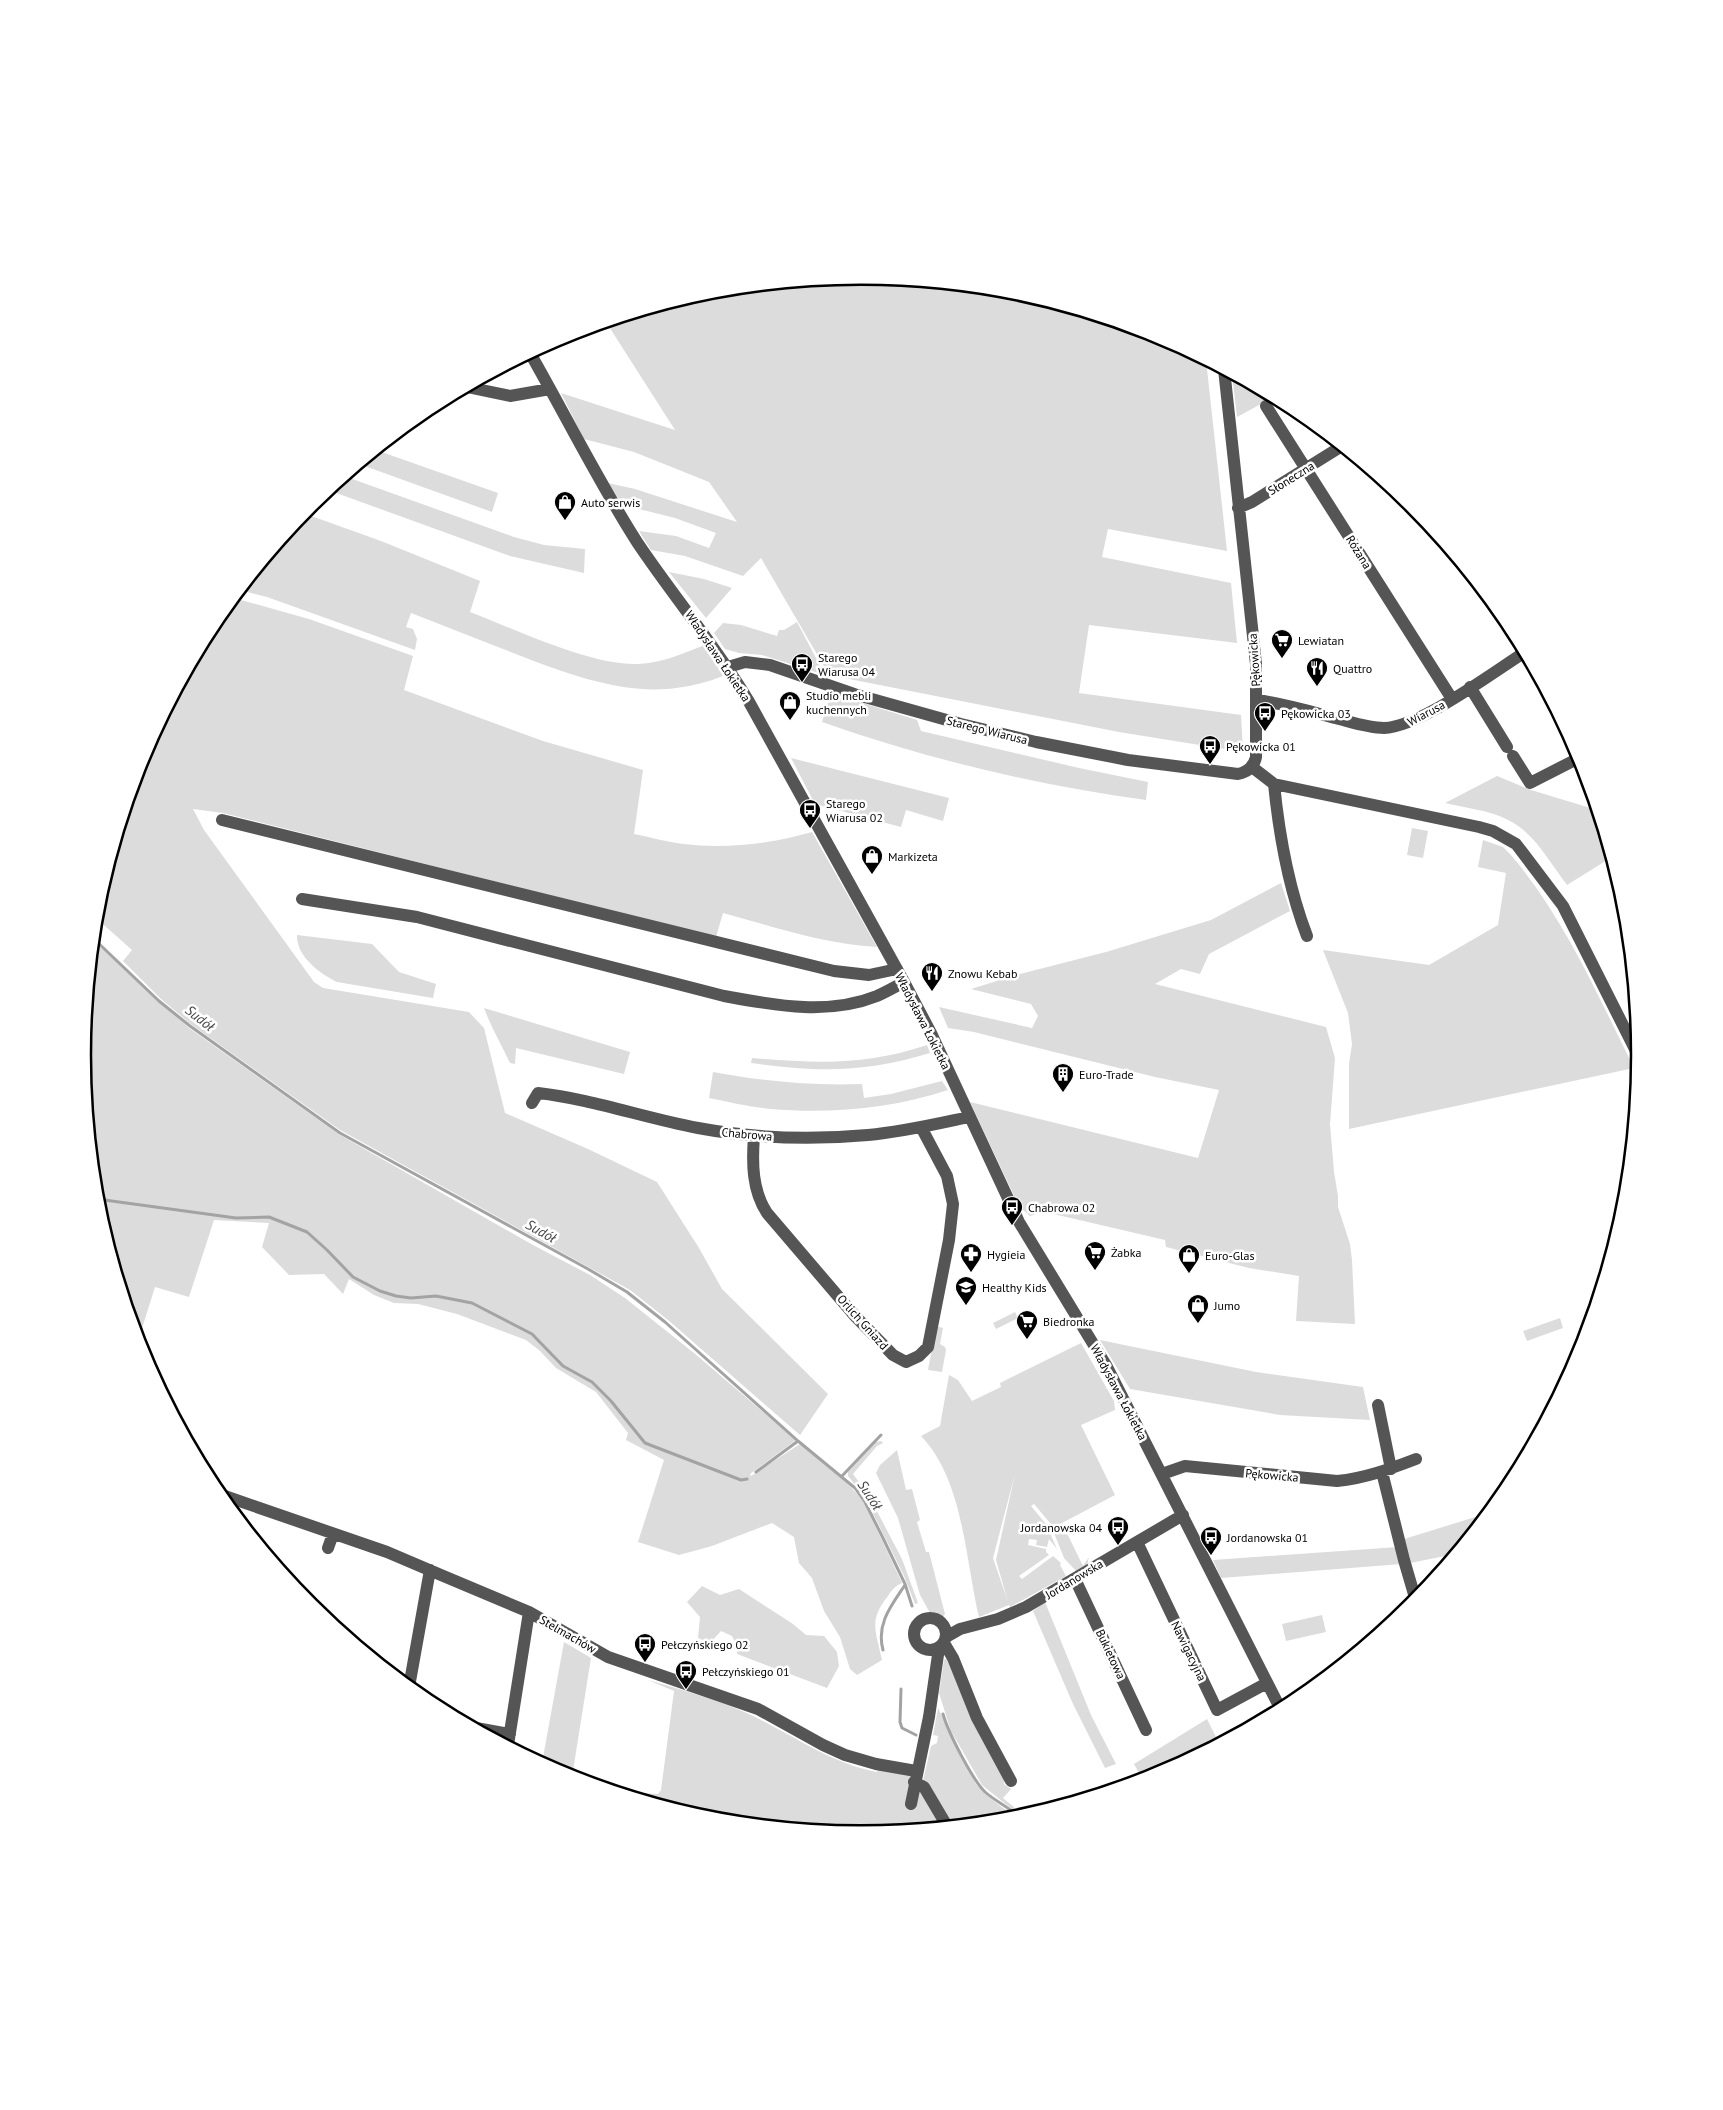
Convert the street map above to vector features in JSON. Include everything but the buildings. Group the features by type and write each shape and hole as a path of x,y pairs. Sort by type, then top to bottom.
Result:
{"street":[{"name":"Władysława Łokietka","path":"533,358 593,469 638,542 728,667 897,969 935,1042 1018,1222 1106,1365 1277,1703"},
{"name":"Pękowicka","path":"1225,376 1256,664 1256,757 1252,767"},
{"path":"475,389 510,396 550,389"},
{"name":"Różana","path":"1266,406 1452,699"},
{"name":"Słoneczna","path":"1238,508 1252,502 1337,449"},
{"name":"Wiarusa","path":"1257,700 1284,704 1383,728 1411,723 1520,655"},
{"name":"Starego Wiarusa","path":"728,667 745,662 770,665 854,694 961,724 1036,742 1119,758 1238,774 1252,767"},
{"path":"1470,687 1530,783 1573,761"},
{"path":"1252,767 1267,781 1274,784 1479,827 1493,831 1516,844 1563,906 1631,1042"},
{"path":"1274,784 1277,813 1295,900 1307,936"},
{"path":"222,820 834,971 868,975 897,969"},
{"path":"302,899 417,917 724,996 762,1003 805,1007 851,1004 878,996 904,982"},
{"name":"Chabrowa","path":"532,1103 538,1093 558,1096 646,1118 754,1136 868,1135 970,1117"},
{"name":"Orlich Gniazd","path":"754,1136 752,1163 755,1186 760,1202 767,1213 855,1316 893,1355 906,1362 919,1356 928,1348 949,1240 953,1204 947,1176 921,1127"},
{"path":"1378,1405 1387,1470 1404,1560 1413,1592"},
{"name":"Pękowicka","path":"1162,1474 1185,1466 1337,1481 1357,1479 1416,1459"},
{"name":"Stelmachów","path":"232,1499 387,1552 529,1612 608,1657 750,1706 774,1716 823,1746 845,1755 916,1776"},
{"name":"Jordanowska","path":"943,1639 960,1629 998,1619 1016,1611 1075,1580 1182,1515"},
{"path":"328,1548 333,1534"},
{"name":"Nawigacyjna","path":"1137,1542 1217,1710 1267,1683"},
{"path":"411,1678 430,1570"},
{"name":"Bukietowa","path":"1075,1580 1146,1730"},
{"path":"509,1739 529,1612"},
{"path":"933,1684 923,1650 914,1639 914,1628 917,1624 921,1620 931,1618 936,1619 977,1718 1012,1781"},
{"path":"911,1804 943,1639"},
{"path":"923,1650 931,1651 943,1639"},
{"path":"916,1776 944,1821"}],"shaded area":[{"path":"862,285 912,286 962,291 1061,311 1156,343 1207,367 1227,551 1108,529 1102,557 1231,583 1237,643 1089,625 1079,693 1241,715 1243,752 1119,732 829,675 761,558 743,576 685,556 651,550 639,531 676,536 709,548 716,533 675,518 623,505 608,483 635,489 737,522 709,482 634,452 584,439 561,393 675,430 610,328 662,311 761,291 811,286"},
{"path":"1233,380 1267,401 1237,417"},
{"path":"383,452 498,493 492,512 366,466"},
{"path":"351,479 514,537 544,545 585,549 584,573 510,556 336,493"},
{"path":"311,516 381,541 480,581 470,612 553,645 598,659 638,664 664,660 705,645 723,676 700,684 676,688 633,688 588,679 544,665 411,613 406,627 413,629 417,639 415,650 267,597 246,592 282,547"},
{"path":"669,572 704,579 732,588 706,618"},
{"path":"240,600 309,619 413,656 404,690 543,741 643,770 634,834 683,844 732,846 780,840 812,832 877,947 818,939 723,913 716,937 223,813 193,809 204,830 314,982 323,988 469,1012 484,1028 505,1113 588,1149 657,1182 699,1248 722,1289 828,1394 800,1435 668,1320 630,1290 340,1130 192,1025 161,999 123,961 132,950 103,924 117,856 132,807 150,760 171,714 194,670"},
{"path":"797,622 825,675 762,655 739,653 725,649 714,633 723,623 741,625 777,636 779,630 784,630"},
{"path":"831,693 917,720 921,731 1148,782 1146,800 1064,787 982,769 901,748 822,722"},
{"path":"791,758 949,798 943,821 906,810 901,827 815,804"},
{"path":"1497,776 1531,790 1591,808 1607,860 1567,885 1534,840 1517,825 1493,814 1445,803"},
{"path":"1412,828 1428,831 1423,858 1407,855"},
{"path":"1483,840 1503,847 1529,878 1563,930 1593,984 1632,1063 1631,1069 1349,1129 1349,1064 1352,1044 1348,1013 1323,950 1429,965 1498,925 1506,873 1478,867"},
{"path":"1281,883 1290,911 1209,954 1200,974 1181,969 1155,984 1326,1027 1335,1058 1330,1124 1334,1172 1338,1207 1350,1244 1355,1324 1296,1321 1299,1276 1249,1268 1166,1247 1165,1240 1045,1212 1030,1216 1019,1206 970,1102 1198,1158 1219,1090 1155,1077 974,1032 948,1028 939,1007 1032,1028 1038,1016 1031,1004 971,989 1016,975 1106,952 1211,920"},
{"path":"297,935 372,944 399,972 436,984 433,998 337,982 323,974 310,963 300,950"},
{"path":"99,946 189,1028 340,1135 533,1245 590,1275 625,1298 694,1353 796,1440 750,1474 751,1476 800,1444 849,1485 866,1506 902,1583 889,1594 878,1612 875,1626 882,1660 857,1675 850,1669 840,1637 824,1611 812,1578 799,1563 794,1537 772,1523 712,1546 679,1555 638,1542 664,1460 626,1440 628,1433 596,1392 556,1368 540,1351 526,1340 457,1314 418,1304 394,1303 374,1295 349,1279 343,1294 324,1274 289,1275 262,1247 269,1223 214,1220 189,1297 155,1287 142,1329 117,1254 98,1156 91,1055 93,1005"},
{"path":"484,1008 630,1052 624,1074 516,1048 515,1064 510,1063"},
{"path":"927,1045 930,1053 906,1060 862,1067 820,1069 751,1063 752,1058 819,1062 861,1060 904,1052"},
{"path":"713,1072 787,1082 862,1084 864,1098 891,1094 942,1081 948,1090 905,1102 882,1106 815,1111 770,1109 709,1098"},
{"path":"1015,1312 1018,1318 996,1329 993,1323"},
{"path":"1560,1318 1563,1328 1527,1341 1523,1331"},
{"path":"936,1326 943,1328 940,1344 946,1350 942,1372 928,1370"},
{"path":"1100,1340 1256,1372 1363,1387 1370,1420 1280,1415 1130,1389"},
{"path":"1081,1343 1114,1401 1115,1410 1081,1425 1115,1495 1062,1523 1083,1566 1089,1557 1087,1565 1076,1571 1064,1558 1050,1523 1034,1504 1031,1506 1046,1524 1057,1549 1049,1539 1047,1547 1036,1545 1037,1540 1029,1539 1028,1545 1046,1549 1049,1555 1019,1576 1022,1579 1053,1556 1061,1563 1060,1565 1066,1576 1010,1607 1009,1605 979,1617 955,1498 935,1454 921,1436 940,1426 949,1375 958,1380 972,1401 1001,1387 1000,1383","holes":["1015,1474 996,1560 1008,1602 993,1558"]},
{"path":"881,1441 883,1443 877,1446 853,1474 868,1494 902,1559 918,1603 915,1604 904,1576 865,1497 848,1476 848,1472 876,1442"},
{"path":"897,1450 906,1490 912,1489 920,1520 917,1522 926,1552 929,1552 945,1614 941,1619 930,1613 920,1595 898,1518 876,1473 880,1465"},
{"path":"1479,1516 1447,1556 1410,1563 1401,1540"},
{"path":"1398,1547 1402,1564 1221,1578 1213,1560"},
{"path":"702,1586 720,1595 739,1589 793,1624 806,1635 824,1636 837,1652 839,1666 827,1688 737,1654 737,1646 732,1636 721,1631 710,1643 698,1638 700,1617 687,1602"},
{"path":"1045,1602 1091,1715 1116,1764 1105,1768 1073,1704 1033,1611"},
{"path":"1322,1615 1326,1632 1286,1641 1282,1624"},
{"path":"564,1642 591,1658 573,1769 543,1756"},
{"path":"947,1658 1004,1776 1004,1784 1011,1789 1003,1798 1014,1807 1013,1810 982,1785 951,1731 939,1693 944,1660"},
{"path":"648,1680 700,1696 751,1715 812,1748 843,1762 877,1772 878,1768 908,1774 917,1784 939,1821 912,1824 811,1824 761,1819 711,1810 643,1793 658,1794 661,1790 674,1691"},
{"path":"938,1708 976,1784 985,1794 1007,1811 949,1820 923,1781 931,1746 937,1743 938,1736 933,1735"},
{"path":"1207,1719 1217,1738 1139,1773 1134,1764"}],"waterway":[{"name":"Sudół","path":"100,944 159,1001 190,1026 340,1133 588,1269 627,1292 665,1322 798,1441 855,1488 865,1502 882,1536 905,1584 912,1606"},
{"path":"105,1200 236,1218 269,1217 307,1232 353,1277 380,1291 411,1298 436,1296 472,1303 532,1334 563,1366 592,1382 611,1401 645,1443 741,1480 747,1479"},
{"path":"842,1476 881,1435"},
{"path":"756,1472 798,1441"},
{"path":"883,1650 881,1641 883,1624 890,1608 905,1585"},
{"path":"901,1689 900,1722 902,1728 916,1735"},
{"name":"Sudół","path":"943,1714 961,1755 980,1786 985,1792 1011,1810"}],"place":[{"name":"Auto serwis","path":"565,521"},
{"name":"Lewiatan","path":"1282,659"},
{"name":"Starego Wiarusa 04","path":"802,683"},
{"name":"Quattro","path":"1317,687"},
{"name":"Studio mebli kuchennych","path":"790,721"},
{"name":"Pękowicka 03","path":"1265,732"},
{"name":"Pękowicka 01","path":"1210,765"},
{"name":"Starego Wiarusa 02","path":"810,829"},
{"name":"Markizeta","path":"872,875"},
{"name":"Znowu Kebab","path":"932,992"},
{"name":"Euro-Trade","path":"1063,1093"},
{"name":"Chabrowa 02","path":"1012,1226"},
{"name":"Żabka","path":"1095,1271"},
{"name":"Hygieia","path":"971,1273"},
{"name":"Euro-Glas","path":"1189,1274"},
{"name":"Healthy Kids","path":"966,1306"},
{"name":"Jumo","path":"1198,1324"},
{"name":"Biedronka","path":"1027,1340"},
{"name":"Jordanowska 04","path":"1118,1546"},
{"name":"Jordanowska 01","path":"1211,1556"},
{"name":"Pełczyńskiego 02","path":"645,1663"},
{"name":"Pełczyńskiego 01","path":"686,1690"}]}
